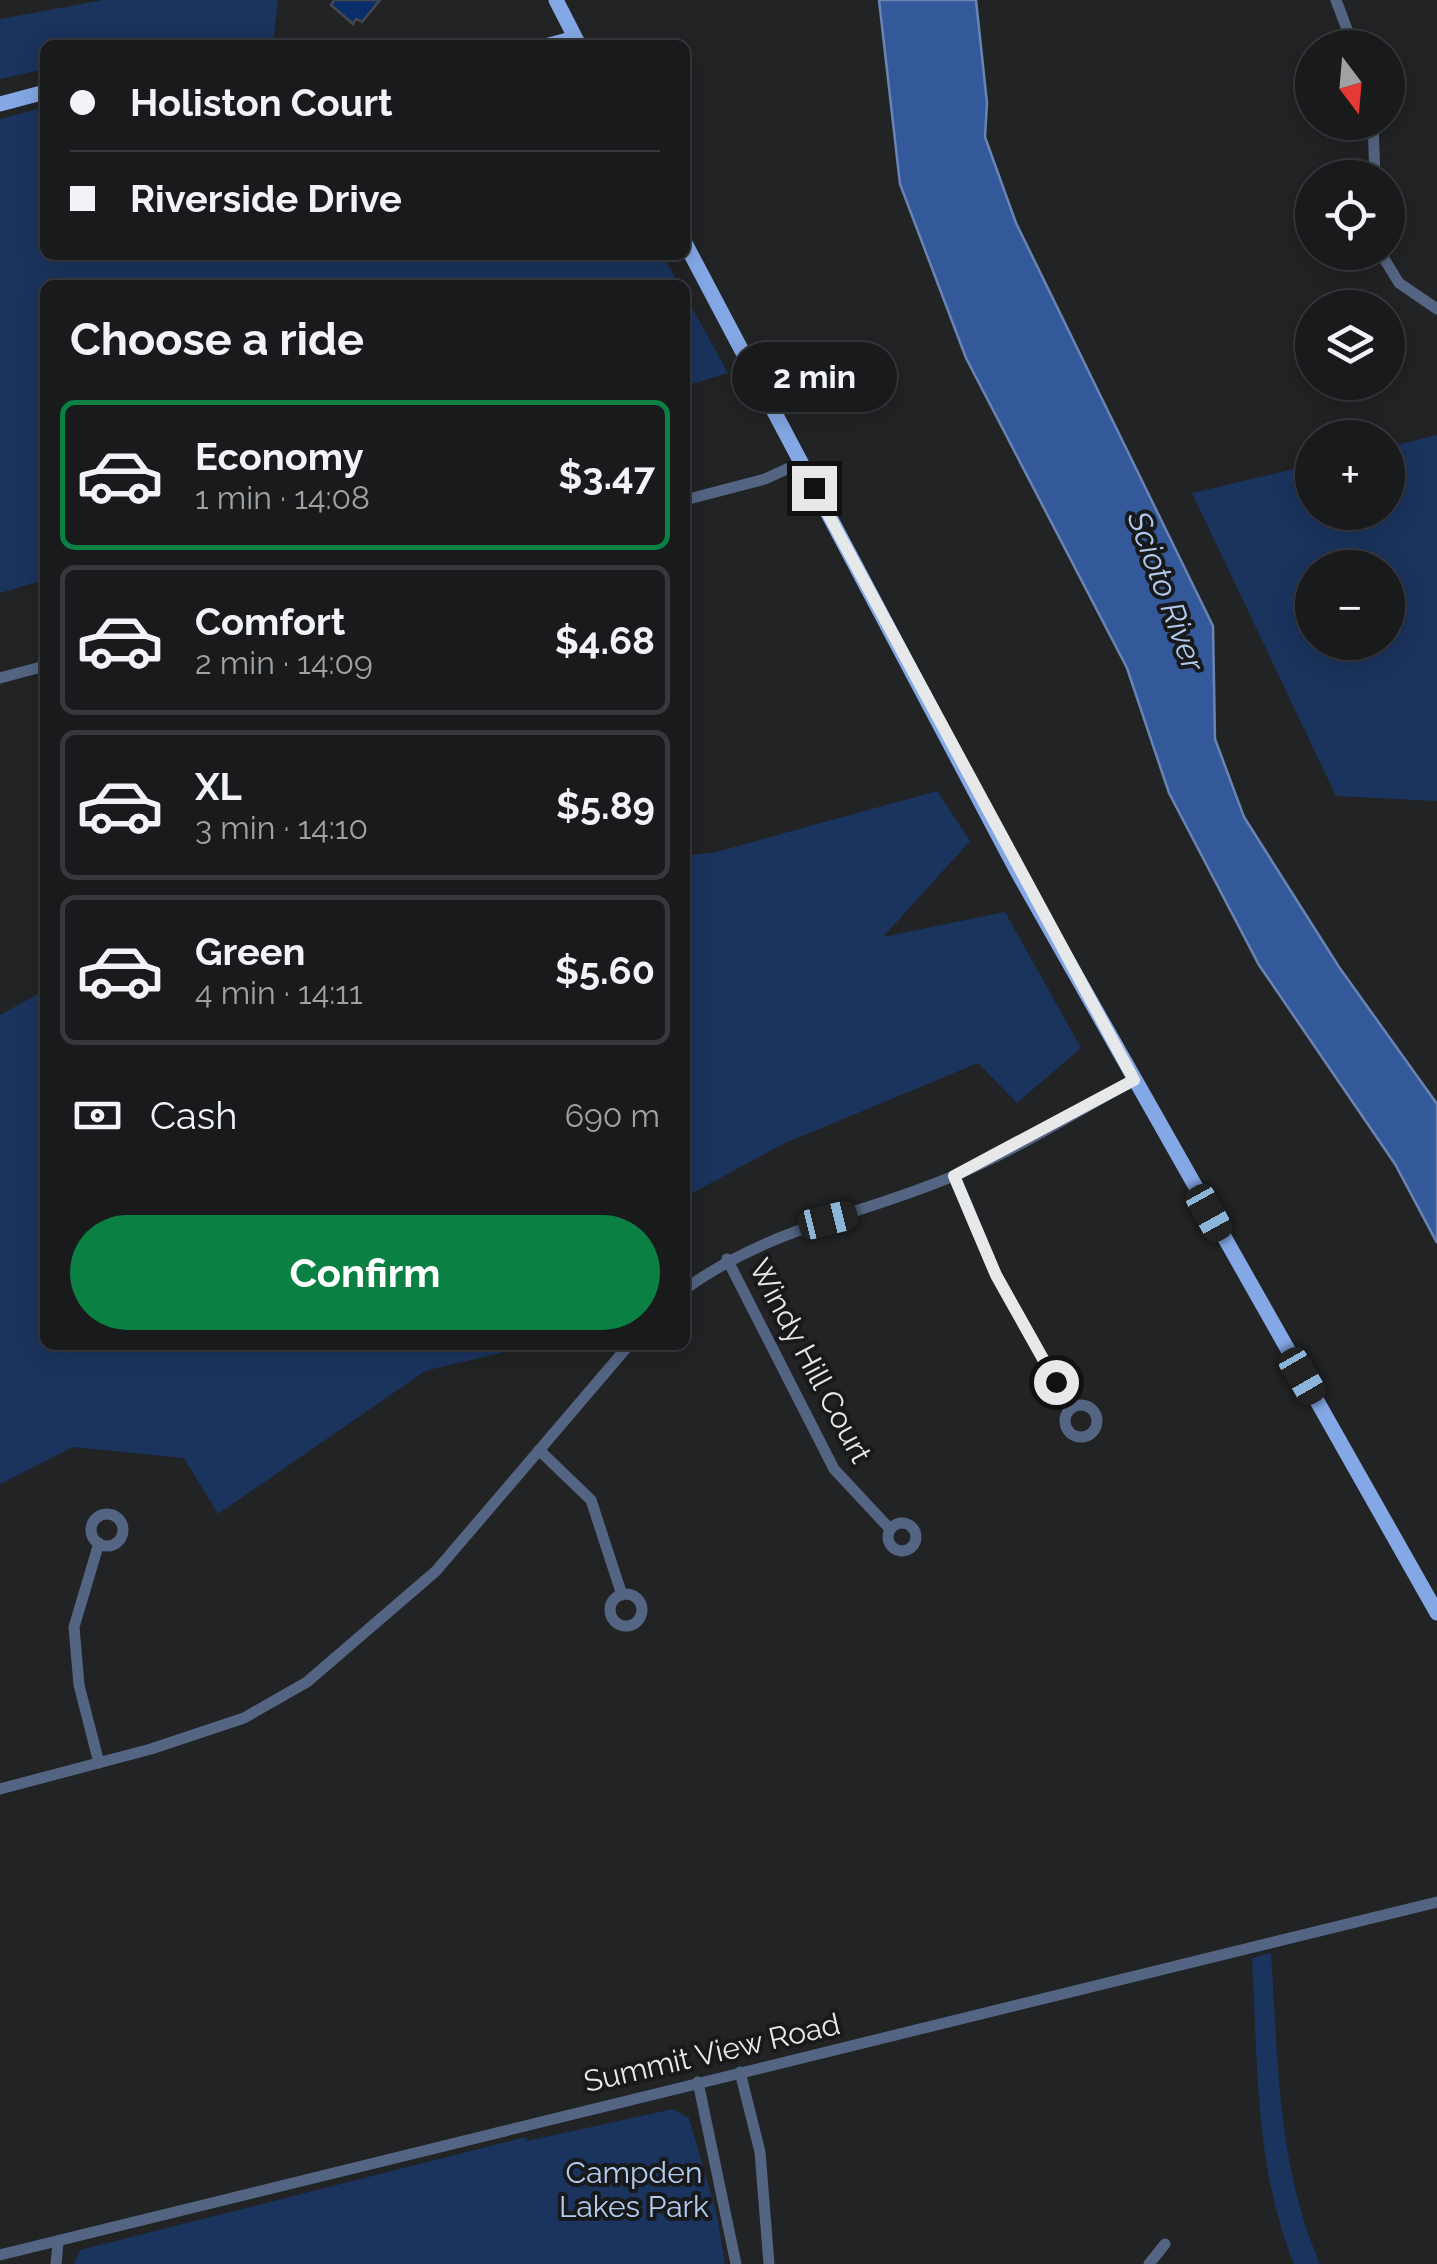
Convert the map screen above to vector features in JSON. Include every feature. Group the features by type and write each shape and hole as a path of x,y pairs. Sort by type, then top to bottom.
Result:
{"main road":[{"path":"556,0 576,40"},
{"path":"0,104 40,93"},
{"path":"690,253 1134,1080 1437,1613"}],"street":[{"path":"1336,0 1347,30"},
{"path":"1391,270 1399,284 1437,308"},
{"path":"690,499 765,479 800,463"},
{"path":"0,678 40,667"},
{"path":"690,1286 727,1260 776,1236 954,1176 1134,1080"},
{"path":"954,1176 996,1275 1071,1408"},
{"name":"Windy Hill Court","path":"727,1260 834,1469 890,1529"},
{"path":"0,1789 244,1718 307,1682 436,1571 624,1350"},
{"path":"539,1450 590,1500 622,1594"},
{"path":"99,1543 74,1627 79,1685 99,1763"},
{"name":"Summit View Road","path":"0,2256 61,2257 698,2082 1437,1902"},
{"path":"740,2072 760,2152 769,2264"},
{"path":"698,2082 736,2264"},
{"path":"1149,2264 1165,2244"}],"green space":[{"path":"103,0 278,0 274,40 40,40 40,70 0,79 0,19"},
{"path":"40,108 40,260 666,260 676,280 40,280 40,581 0,593 0,119"},
{"path":"690,304 728,373 690,384"},
{"path":"1437,435 1437,801 1336,796 1192,493 1295,469 1295,530 1405,530 1405,443"},
{"path":"937,791 970,841 883,937 1005,912 1081,1048 1017,1103 978,1063 783,1144 690,1194 690,855 716,852"},
{"path":"40,993 40,1350 503,1350 425,1371 218,1514 184,1458 73,1447 0,1484 0,1015"},
{"path":"1271,1953 1287,2150 1306,2227 1320,2264 1294,2264 1271,2189 1265,2151 1252,1958"},
{"name":"Campden Lakes Park","path":"673,2109 689,2118 717,2215 725,2264 74,2264 80,2250 526,2137 527,2141"}],"water":[{"name":"Scioto River","path":"879,0 976,0 987,103 985,137 1016,223 1213,626 1215,739 1244,817 1339,967 1437,1104 1437,1243 1395,1164 1259,965 1169,793 1127,668 966,358 900,184"}],"building":[{"path":"334,0 380,0 362,22 356,19 353,24 331,5"}],"route":[{"path":"814,488 1017,870 1134,1080 954,1176 996,1275 1056,1382"}]}
